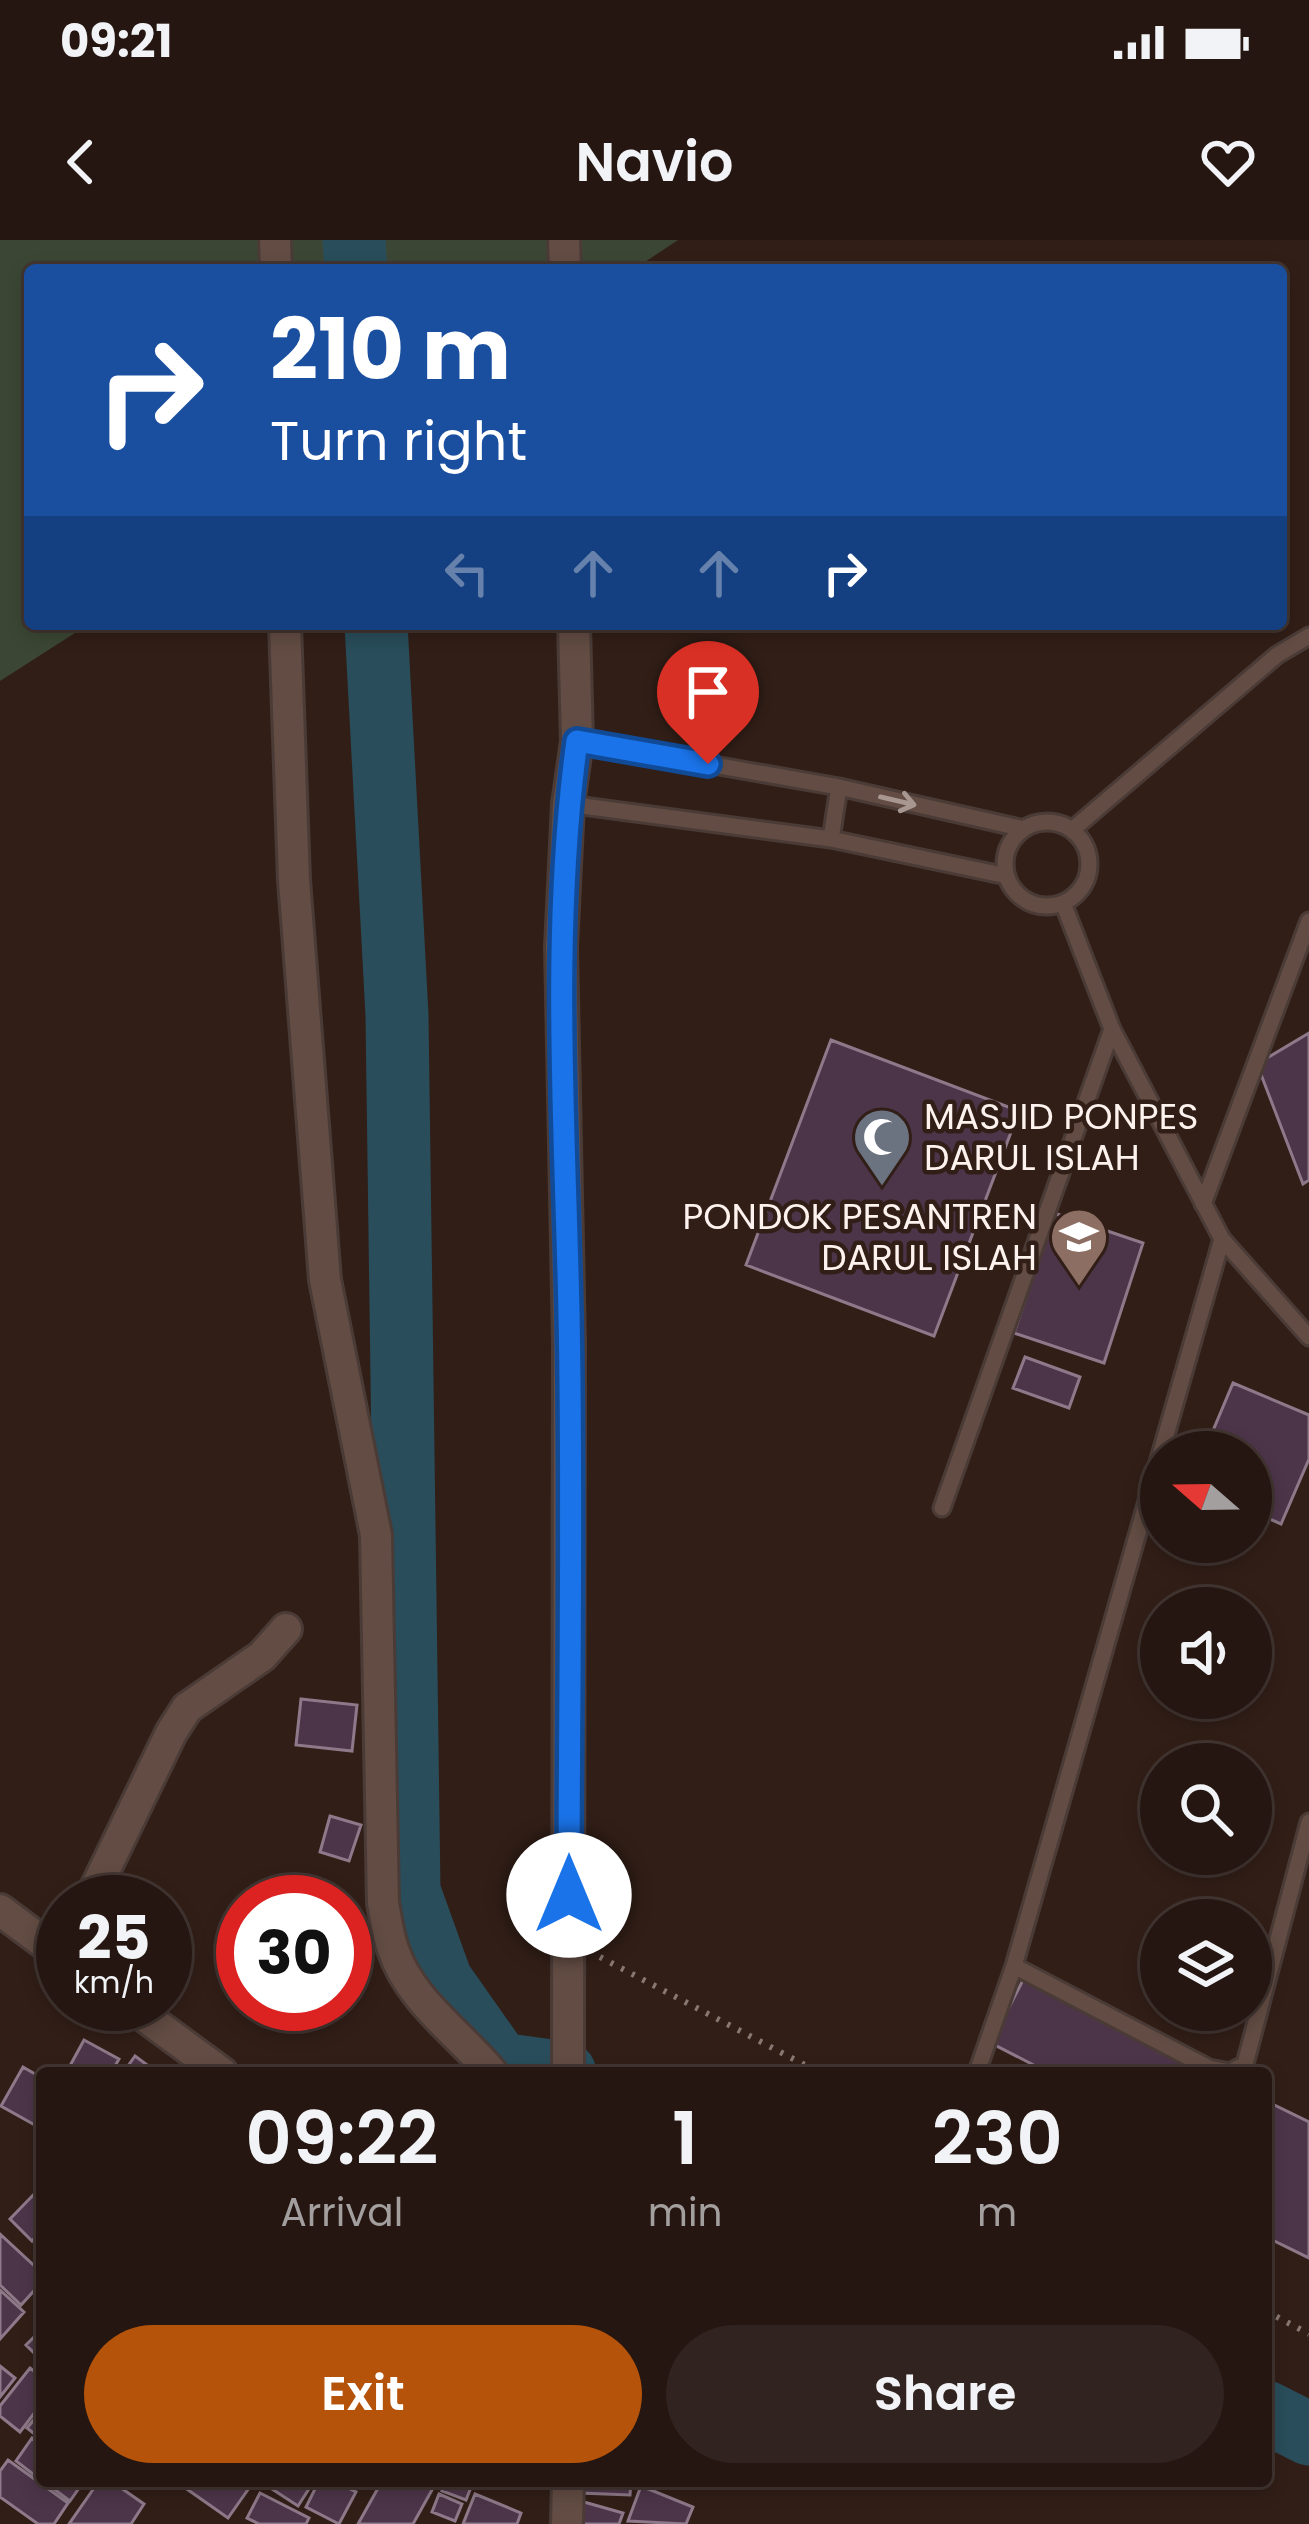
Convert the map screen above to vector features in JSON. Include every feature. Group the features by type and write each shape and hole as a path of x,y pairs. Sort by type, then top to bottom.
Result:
{"street":[{"path":"285,630 294,880 325,1280 376,1535 383,1904 393,1952 413,1986 487,2067"},
{"path":"568,2067 569,1343 561,947 568,804 577,741 574,630"},
{"path":"102,1875 187,1708 262,1655 286,1629"},
{"path":"0,1910 36,1936"},
{"path":"165,2031 214,2067"},
{"path":"567,2524 568,2487"}],"lane":[{"path":"1072,830 1277,655 1309,636"},
{"path":"577,741 839,788 1024,829 1049,822 1072,830 1086,849 1089,865 1085,881 1063,903 1034,904 1017,893 1007,876 1010,845 1024,829"},
{"path":"831,839 839,788"},
{"path":"568,804 831,839 1007,876"},
{"path":"1063,903 1112,1029 1222,1239 1309,1337"},
{"path":"1203,1204 1309,921"},
{"path":"942,1508 1112,1029"},
{"path":"979,2067 1014,1966 1222,1239"},
{"path":"1239,2067 1245,2064 1309,1822"},
{"path":"1014,1966 1206,2067"}],"path":[{"path":"569,1941 809,2067"},
{"path":"1272,2314 1309,2335"}],"green space":[{"path":"0,240 678,240 642,264 24,264 24,630 80,630 0,681"}],"building":[{"path":"1309,1033 1309,1180 1303,1184 1257,1064"},
{"name":"MASJID PONPES DARUL ISLAH","path":"831,1040 1019,1111 934,1336 746,1265"},
{"name":"PONDOK PESANTREN DARUL ISLAH","path":"1054,1213 1143,1243 1104,1363 1014,1333"},
{"path":"1025,1357 1080,1377 1069,1408 1013,1388"},
{"path":"1233,1383 1309,1415 1309,1459 1281,1524 1272,1520 1272,1431 1213,1431"},
{"path":"301,1699 357,1705 352,1751 296,1745"},
{"path":"330,1816 361,1825 349,1861 320,1852"},
{"path":"1025,1976 1197,2067 1037,2067 991,2043"},
{"path":"84,2040 119,2059 114,2067 69,2067"},
{"path":"135,2056 150,2067 127,2067"},
{"path":"23,2067 36,2075 36,2126 1,2106"},
{"path":"1272,2104 1309,2122 1309,2258 1272,2240"},
{"path":"36,2192 36,2237 32,2241 10,2219"},
{"path":"0,2234 36,2267 36,2289 21,2305 0,2285"},
{"path":"0,2290 24,2312 0,2339"},
{"path":"36,2335 36,2355 26,2345"},
{"path":"0,2366 15,2378 0,2397"},
{"path":"30,2368 36,2372 36,2411 20,2432 0,2416 0,2406"},
{"path":"32,2438 36,2441 36,2476 16,2461"},
{"path":"8,2460 36,2480 36,2487 46,2487 68,2503 54,2524 38,2524 0,2497 0,2471"},
{"path":"51,2487 80,2487 70,2501"},
{"path":"95,2487 120,2487 144,2504 131,2524 69,2524"},
{"path":"184,2487 250,2487 228,2518"},
{"path":"269,2487 310,2487 298,2506"},
{"path":"316,2487 346,2487 356,2492 339,2524 306,2507"},
{"path":"379,2487 434,2487 413,2524 358,2524"},
{"path":"444,2487 471,2487 466,2500 442,2491"},
{"path":"580,2487 631,2487 630,2495 580,2493"},
{"path":"641,2487 693,2507 686,2524 628,2521"},
{"path":"260,2493 309,2518 306,2524 259,2524 247,2518"},
{"path":"439,2494 462,2504 455,2521 432,2512"},
{"path":"475,2494 521,2513 517,2524 463,2524"},
{"path":"584,2502 623,2513 619,2524 578,2524"}],"waterway":[{"path":"354,240 356,264"},
{"path":"376,630 397,1015 409,1891 441,1980 500,2064 522,2067"},
{"path":"1272,2415 1309,2434"}],"place":[{"name":"MASJID PONPES DARUL ISLAH","path":"882,1188"},
{"name":"PONDOK PESANTREN DARUL ISLAH","path":"1079,1288"}],"route":[{"path":"569,1895 569,1343 561,947 568,804 577,741 708,764"}]}
